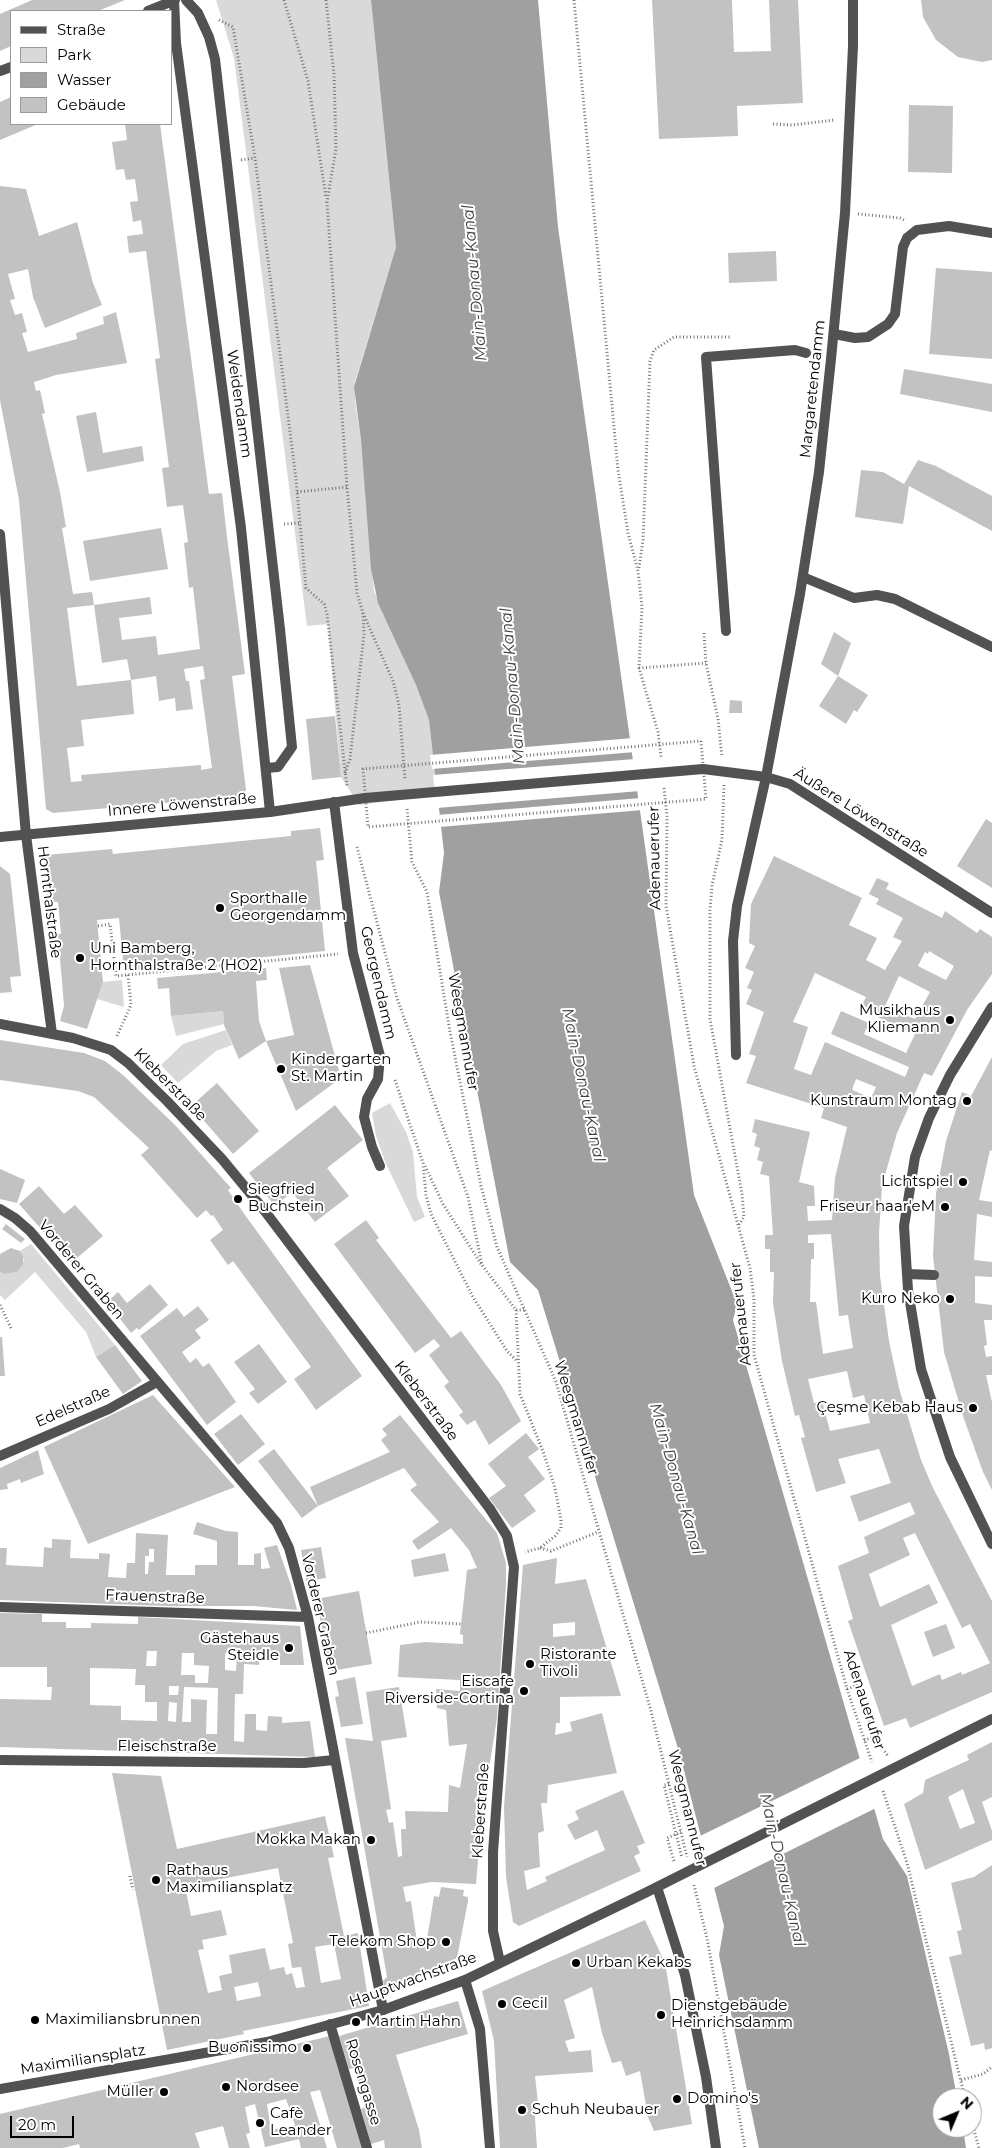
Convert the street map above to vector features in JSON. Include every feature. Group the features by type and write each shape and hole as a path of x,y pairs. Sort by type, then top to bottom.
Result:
{"street":[{"path":"150,10 174,0"},
{"name":"Weidendamm","path":"174,0 176,43 241,528 270,812"},
{"path":"186,0 198,13 209,37 215,59 292,747 278,767 266,768"},
{"name":"Margaretendamm","path":"736,1055 734,933 737,906 766,776 803,577 819,472 845,213 853,55 853,0"},
{"path":"834,334 855,338 868,337 888,324 895,314 903,247 907,238 917,230 949,226 992,233"},
{"path":"726,632 706,357 795,350 806,353"},
{"name":"Hornthalstraße","path":"0,534 26,835 52,1034"},
{"path":"803,577 854,598 877,595 895,599 992,647"},
{"name":"Äußere Löwenstraße","path":"365,798 703,770 766,776 802,791 992,913"},
{"name":"Innere Löwenstraße","path":"0,838 270,812 365,798"},
{"name":"Georgendamm","path":"334,802 353,953 380,1056 378,1079 367,1099 364,1117 372,1147 380,1166"},
{"path":"992,1007 950,1075 929,1118 915,1158 904,1226 913,1328 935,1416 950,1458 992,1544"},
{"name":"Kleberstraße","path":"0,1024 95,1044 111,1050 128,1063 167,1101 240,1181 490,1509 507,1536 514,1556 492,1886 493,1931 500,1962"},
{"name":"Vorderer Graben","path":"0,1209 15,1218 30,1232 97,1310 277,1523 290,1548 308,1617 383,2010"},
{"path":"907,1274 934,1275"},
{"name":"Edelstraße","path":"0,1456 109,1409 157,1382"},
{"name":"Frauenstraße","path":"0,1607 308,1617"},
{"name":"Hauptwachstraße","path":"171,2061 267,2042 383,2010 465,1980 657,1887 686,1875 992,1719"},
{"name":"Fleischstraße","path":"0,1760 304,1763 334,1760"},
{"path":"657,1887 685,1975 706,2077 716,2148"},
{"path":"465,1980 480,2029 490,2148"},
{"name":"Rosengasse","path":"330,2024 367,2148"},
{"name":"Maximiliansplatz","path":"0,2089 171,2061"}],"path":[{"path":"284,0 308,81 327,202 347,486 357,594 363,613 393,681 399,705 405,784"},
{"path":"326,0 334,74 336,149 327,202"},
{"path":"574,0 618,470 628,533 638,571 642,607 639,668 658,732 661,760"},
{"path":"198,13 233,26 255,158 297,492 306,588 324,604 327,614 344,776 349,800"},
{"path":"773,124 792,125 827,121"},
{"path":"880,216 900,218"},
{"path":"638,571 643,540 650,361 654,350 674,337 733,338"},
{"path":"297,492 347,486"},
{"path":"344,776 350,759 364,634 363,613"},
{"path":"704,633 706,663 718,720 724,772"},
{"path":"639,668 706,663"},
{"path":"363,769 701,741"},
{"name":"Adenauerufer","path":"663,779 668,816 666,906 694,1066 729,1197 748,1259 754,1299 754,1355 847,1689 874,1766"},
{"path":"368,827 706,799"},
{"name":"Weegmannufer","path":"407,803 412,862 427,892 450,1032 481,1186 497,1247 556,1382 598,1532 629,1633 688,1859"},
{"path":"356,837 397,998 468,1197 482,1265"},
{"path":"98,926 110,924 116,976 353,953"},
{"path":"111,1050 131,1005 128,975"},
{"path":"380,1056 390,1068 423,1163 443,1204 482,1265 516,1310 520,1394 544,1454 555,1488 561,1528 555,1536 540,1548 514,1556"},
{"path":"423,1163 426,1195 431,1214 473,1297 507,1351 517,1361"},
{"path":"0,1304 12,1330"},
{"path":"516,1310 525,1310"},
{"path":"540,1548 551,1551 598,1532"},
{"path":"366,1633 420,1622 462,1624"},
{"path":"847,1689 858,1685 873,1737 894,1769"},
{"path":"864,1740 879,1735"},
{"path":"669,1784 664,1785 686,1875"},
{"path":"880,1784 907,1863 963,2088"},
{"path":"681,1832 667,1838 686,1875"},
{"name":"Weegmannufer","path":"686,1875 707,1938 745,2148"},
{"path":"130,1876 133,1890"},
{"path":"961,2080 982,2074 992,2067"}],"green space":[{"path":"216,0 371,0 396,247 355,382 355,401 361,440 374,591 416,685 429,720 438,795 359,805 341,777 328,624 307,626 234,58"},
{"path":"122,980 124,1007 97,999 103,982"},
{"path":"223,1011 224,1024 176,1036 171,1016"},
{"path":"226,1030 232,1045 216,1051 178,1083 161,1065 183,1044"},
{"path":"390,1103 406,1132 413,1152 417,1197 425,1217 414,1222 386,1164 376,1136 372,1113"},
{"path":"31,1244 115,1345 96,1357 86,1332 35,1272 5,1300 0,1295 0,1272 5,1274 17,1272 24,1260 20,1251"}],"water":[{"name":"Main-Donau-Kanal","path":"371,0 538,0 558,227 694,1195 737,1304 733,1320 883,1839 907,1876 949,2054 955,2088 932,2088 932,2138 964,2138 966,2148 759,2148 719,1955 724,1926 680,1755 538,1290 510,1262 439,892 444,853 429,720 416,685 378,603 371,569 361,440 354,387 396,247"}],"pier":[{"path":"633,738 635,752 432,769 430,755"},
{"path":"635,759 640,791 437,808 433,775"},
{"path":"641,798 643,810 439,827 437,815"},
{"path":"862,1757 876,1808 712,1889 698,1837"}],"building":[{"path":"32,0 125,0 100,10 10,10 10,46 0,51 0,14"},
{"path":"652,0 732,0 734,52 771,51 769,0 798,0 803,103 737,106 738,136 659,139"},
{"path":"921,0 992,0 992,60 982,62 958,57 936,40 923,17"},
{"path":"10,97 10,125 36,125 0,140 0,102"},
{"path":"909,105 953,106 952,173 908,172"},
{"path":"125,125 160,125 209,494 222,493 245,674 232,676 246,790 241,796 53,813 46,809 19,500 0,400 0,186 26,189 39,236 77,222 93,283 102,305 45,328 33,297 28,269 8,274 15,299 10,300 15,315 22,313 27,332 22,333 28,352 77,339 76,333 104,324 103,317 116,312 127,363 56,375 34,382 36,391 40,390 45,413 42,414 60,492 66,527 62,528 73,594 92,592 94,605 150,597 152,614 119,618 122,640 156,636 158,655 200,649 193,587 189,588 184,543 188,542 183,505 167,507 162,468 169,467 155,359 160,358 146,251 129,253 127,236 143,234 141,220 133,222 130,202 138,201 135,179 126,180 124,169 116,170 112,142 127,140","holes":["94,605 102,663 127,659 131,680 77,686 67,608","203,666 205,679 200,680 212,768 201,770 201,765 81,775 82,781 71,782 67,748 84,746 81,720 134,714 131,680 156,676 159,701 175,698 176,711 193,709 189,681 186,681 184,669"]},
{"path":"776,251 777,281 729,283 728,253"},
{"path":"936,268 992,272 992,359 929,354"},
{"path":"904,369 992,384 992,412 900,394"},
{"path":"96,412 103,453 142,446 144,461 87,472 76,416"},
{"path":"918,460 936,466 992,496 992,531 909,486 903,524 855,517 861,470 883,472 904,484"},
{"path":"161,528 168,569 90,581 83,541"},
{"path":"834,632 851,643 838,676 821,664"},
{"path":"838,676 868,695 857,712 854,710 846,724 819,706"},
{"path":"730,700 742,701 742,713 729,713"},
{"path":"335,716 341,777 312,780 306,719"},
{"path":"986,819 992,823 992,888 957,866"},
{"name":"Sporthalle Georgendamm","path":"320,828 324,860 316,861 325,951 124,971 119,918 97,920 103,982 87,1029 60,1021 64,1006 58,934 61,934 58,902 51,902 46,855 112,849 113,854 291,836 291,831"},
{"path":"774,856 862,898 849,925 877,938 866,960 885,970 902,941 893,937 903,918 876,904 879,899 869,894 877,878 889,883 886,889 942,918 945,911 977,933 980,929 992,937 992,974 967,1010 932,1076 924,1073 897,1133 882,1186 879,1233 880,1276 889,1341 899,1388 921,1460 933,1488 992,1601 992,1692 910,1728 906,1718 884,1726 848,1621 853,1619 838,1566 869,1553 864,1537 915,1514 910,1502 859,1522 850,1496 891,1483 879,1449 838,1459 846,1483 816,1492 801,1438 805,1437 799,1415 795,1416 782,1361 773,1303 774,1272 770,1272 770,1249 765,1249 765,1235 773,1235 769,1176 760,1174 763,1162 757,1160 760,1148 754,1146 757,1134 752,1132 755,1119 810,1132 799,1182 814,1186 815,1206 807,1206 808,1221 832,1220 835,1178 847,1127 821,1118 824,1108 746,1083 756,1056 749,1054 764,1012 746,1004 752,990 747,988 754,972 745,968 755,946 749,943 751,904","holes":["929,951 954,966 946,980 918,966 925,952 928,954","815,973 866,997 860,1009 915,1034 906,1053 864,1034 869,1023 841,1011 831,1034 909,1067 905,1077 825,1042 811,1075 794,1069 808,1027 793,1022","899,976 930,992 915,1019 885,1006","856,1079 876,1087 871,1098 852,1090","831,1234 839,1316 848,1315 853,1348 823,1354 816,1302 810,1302 811,1259 814,1259 814,1243 808,1243 808,1235","847,1371 853,1398 864,1395 870,1423 830,1431 822,1401 814,1403 808,1379","915,1533 962,1628 970,1624 990,1663 962,1675 961,1672 942,1680 940,1674 912,1686 891,1625 938,1603 929,1584 880,1607 869,1574 910,1555 903,1538"]},
{"path":"0,866 10,874 21,976 10,977 12,992 0,993"},
{"path":"310,965 341,1078 296,1111 266,1041 294,1035 279,968"},
{"path":"266,968 267,980 256,981 259,1021 266,1041 239,1059 224,1025 223,1011 171,1016 169,988 158,989 157,978"},
{"path":"0,1040 84,1053 105,1061 123,1075 175,1125 231,1188 228,1190 245,1215 362,1376 316,1410 294,1379 311,1367 233,1261 228,1265 210,1240 223,1230 213,1215 211,1216 206,1210 197,1218 141,1155 149,1148 94,1097 78,1091 0,1080"},
{"path":"992,1057 992,1151 990,1150 979,1200 992,1202 992,1217 977,1214 974,1260 992,1262 992,1277 975,1276 975,1303 992,1305 992,1320 984,1320 987,1345 984,1346 986,1357 992,1356 992,1375 986,1375 992,1402 992,1490 983,1472 963,1416 944,1352 933,1256 936,1194 946,1141 962,1092 971,1096"},
{"path":"217,1083 259,1131 233,1154 191,1106"},
{"path":"335,1105 363,1140 327,1168 349,1196 315,1222 292,1192 275,1206 249,1173"},
{"path":"0,1169 25,1180 17,1203 0,1199"},
{"path":"39,1186 64,1214 75,1205 103,1236 71,1263 19,1204"},
{"path":"366,1220 379,1238 376,1240 451,1338 461,1331 501,1385 521,1421 489,1445 475,1420 467,1425 459,1415 463,1412 444,1386 449,1382 429,1355 440,1346 434,1339 415,1353 334,1244"},
{"path":"6,1224 25,1239 21,1243 2,1229"},
{"path":"11,1248 20,1251 23,1256 23,1265 17,1272 5,1274 0,1272 0,1254"},
{"path":"150,1284 168,1305 139,1330 137,1328 131,1333 107,1302 118,1292 127,1303"},
{"path":"198,1306 209,1320 195,1330 201,1338 182,1352 190,1363 196,1358 203,1367 209,1363 236,1402 207,1425 140,1336 177,1308 184,1317"},
{"path":"0,1337 2,1337 5,1376 0,1376"},
{"path":"259,1344 287,1382 258,1404 249,1393 255,1389 234,1362"},
{"path":"115,1345 142,1381 123,1394 96,1357"},
{"path":"153,1395 235,1487 88,1544 44,1447"},
{"path":"241,1414 265,1444 238,1465 214,1434"},
{"path":"400,1415 497,1533 506,1563 497,1718 482,1813 476,1884 431,1882 403,1887 406,1902 411,1901 417,1942 427,1939 434,1896 439,1897 441,1887 464,1890 463,1896 468,1897 468,1901 457,1958 390,1992 385,1988 383,1981 387,1977 345,1738 373,1741 366,1692 399,1687 407,1737 381,1741 391,1809 386,1810 389,1823 393,1822 398,1857 402,1856 401,1829 406,1829 405,1811 448,1812 449,1785 460,1788 467,1744 449,1746 446,1710 437,1708 436,1689 460,1691 460,1680 398,1677 400,1645 425,1642 463,1644 463,1635 460,1634 467,1570 477,1568 469,1550 451,1528 418,1550 412,1541 439,1522 410,1490 417,1485 404,1468 318,1506 310,1487 390,1452 381,1440 387,1435 382,1429"},
{"path":"526,1433 539,1449 528,1457 545,1479 524,1495 536,1511 512,1528 489,1498 506,1486 488,1464"},
{"path":"274,1449 318,1506 302,1518 258,1461"},
{"path":"38,1450 44,1474 21,1483 20,1479 7,1484 8,1489 0,1490 0,1468"},
{"path":"197,1522 226,1531 238,1532 238,1565 254,1565 254,1554 261,1553 261,1569 270,1568 264,1548 277,1545 291,1585 297,1610 253,1606 165,1606 0,1600 0,1548 7,1548 6,1565 43,1567 44,1547 52,1548 52,1539 71,1540 70,1558 99,1559 99,1553 110,1554 108,1577 126,1578 127,1563 135,1563 136,1533 168,1535 166,1575 195,1575 195,1565 217,1565 217,1541 193,1534","holes":["149,1549 154,1549 154,1562 149,1562 148,1574 145,1574 145,1556 149,1556"]},
{"path":"321,1547 326,1578 306,1581 301,1550"},
{"path":"445,1553 449,1571 414,1577 411,1560"},
{"path":"557,1558 555,1584 586,1579 621,1696 560,1697 560,1723 556,1723 555,1735 572,1731 570,1722 602,1713 617,1773 548,1785 547,1803 541,1803 544,1831 538,1833 540,1867 524,1871 527,1890 547,1881 545,1877 605,1850 597,1830 575,1840 567,1825 579,1819 575,1811 623,1790 645,1843 637,1846 640,1853 634,1856 641,1871 519,1926 513,1922 506,1877 504,1806 523,1565","holes":["575,1622 575,1635 553,1637 553,1624"]},
{"path":"359,1591 372,1664 331,1671 316,1599"},
{"path":"0,1613 42,1614 42,1622 66,1622 66,1628 91,1628 91,1623 138,1624 138,1617 300,1626 304,1665 280,1665 280,1657 260,1653 259,1665 244,1664 243,1694 235,1694 234,1741 244,1742 245,1714 256,1714 256,1730 267,1731 268,1716 282,1717 282,1723 310,1721 315,1757 0,1747 0,1699 51,1700 52,1687 47,1687 47,1667 0,1667","holes":["147,1651 157,1651 156,1666 146,1666","182,1653 194,1653 194,1665 209,1666 208,1683 195,1683 195,1675 181,1675","225,1653 237,1654 236,1671 225,1670","90,1668 136,1669 135,1685 145,1685 145,1702 157,1702 157,1721 121,1720 121,1706 90,1705","169,1686 179,1686 178,1695 169,1695","184,1687 218,1688 217,1734 206,1734 207,1700 191,1699 191,1722 182,1722","169,1702 177,1703 176,1722 168,1721"]},
{"path":"946,1624 955,1648 933,1657 924,1632"},
{"path":"355,1677 363,1724 341,1727 335,1697 339,1696 336,1681"},
{"path":"992,1742 992,1797 982,1802 992,1831 992,1840 925,1870 904,1804 923,1793 925,1780 969,1760 967,1755","holes":["963,1789 975,1823 960,1829 948,1797"]},
{"path":"112,1773 161,1776 177,1849 325,1816 334,1857 328,1858 344,1936 358,1933 369,2006 243,2031 244,2034 167,2050","holes":["278,1868 293,1943 288,1944 292,1968 301,1967 305,1987 296,1988 292,1973 286,1975 284,1967 270,1970 265,1948 229,1955 232,1973 219,1976 222,1990 208,1993 198,1950 204,1949 202,1940 227,1935 221,1910 191,1916 185,1886","334,1944 341,1979 321,1983 315,1947","258,1982 261,1996 237,2001 234,1987"]},
{"path":"992,1865 992,2048 985,2050 984,2043 971,2046 949,1957 962,1954 957,1931 962,1930 951,1883 974,1877"},
{"path":"645,1920 665,1963 692,2124 654,2131 648,2117 640,2071 626,2076 621,2061 612,2063 602,2033 592,1987 564,2000 575,2038 565,2041 569,2052 591,2050 593,2072 535,2076 538,2103 534,2103 537,2148 500,2148 494,2041 482,1991"},
{"path":"458,2001 468,2034 396,2055 419,2130 422,2148 385,2148 384,2140 371,2144 361,2109 366,2107 354,2068 349,2069 339,2036"},
{"path":"330,2036 363,2148 337,2148 320,2090 310,2092 327,2148 301,2148 299,2139 265,2147 255,2104 245,2107 250,2133 246,2134 250,2148 229,2148 223,2126 195,2133 200,2148 80,2148 79,2144 63,2148 0,2148 0,2114","holes":["286,2099 295,2125 271,2130 267,2104"]}],"place":[{"name":"Sporthalle Georgendamm","path":"220,908"},
{"name":"Uni Bamberg, Hornthalstraße 2 (HO2)","path":"80,958"},
{"name":"Musikhaus Kliemann","path":"950,1020"},
{"name":"Kindergarten St. Martin","path":"281,1069"},
{"name":"Kunstraum Montag","path":"967,1101"},
{"name":"Lichtspiel","path":"963,1182"},
{"name":"Siegfried Buchstein","path":"238,1199"},
{"name":"Friseur haar'eM","path":"945,1207"},
{"name":"Kuro Neko","path":"950,1299"},
{"name":"Çeşme Kebab Haus","path":"973,1408"},
{"name":"Gästehaus Steidle","path":"289,1648"},
{"name":"Ristorante Tivoli","path":"530,1664"},
{"name":"Eiscafe Riverside-Cortina","path":"524,1691"},
{"name":"Mokka Makan","path":"371,1840"},
{"name":"Rathaus Maximiliansplatz","path":"156,1880"},
{"name":"Telekom Shop","path":"446,1942"},
{"name":"Urban Kekabs","path":"576,1963"},
{"name":"Cecil","path":"502,2004"},
{"name":"Dienstgebäude Heinrichsdamm","path":"661,2015"},
{"name":"Maximiliansbrunnen","path":"35,2020"},
{"name":"Martin Hahn","path":"356,2022"},
{"name":"Buonissimo","path":"307,2048"},
{"name":"Nordsee","path":"226,2087"},
{"name":"Müller","path":"164,2092"},
{"name":"Domino's","path":"677,2099"},
{"name":"Schuh Neubauer","path":"522,2110"},
{"name":"Cafè Leander","path":"260,2123"}]}
